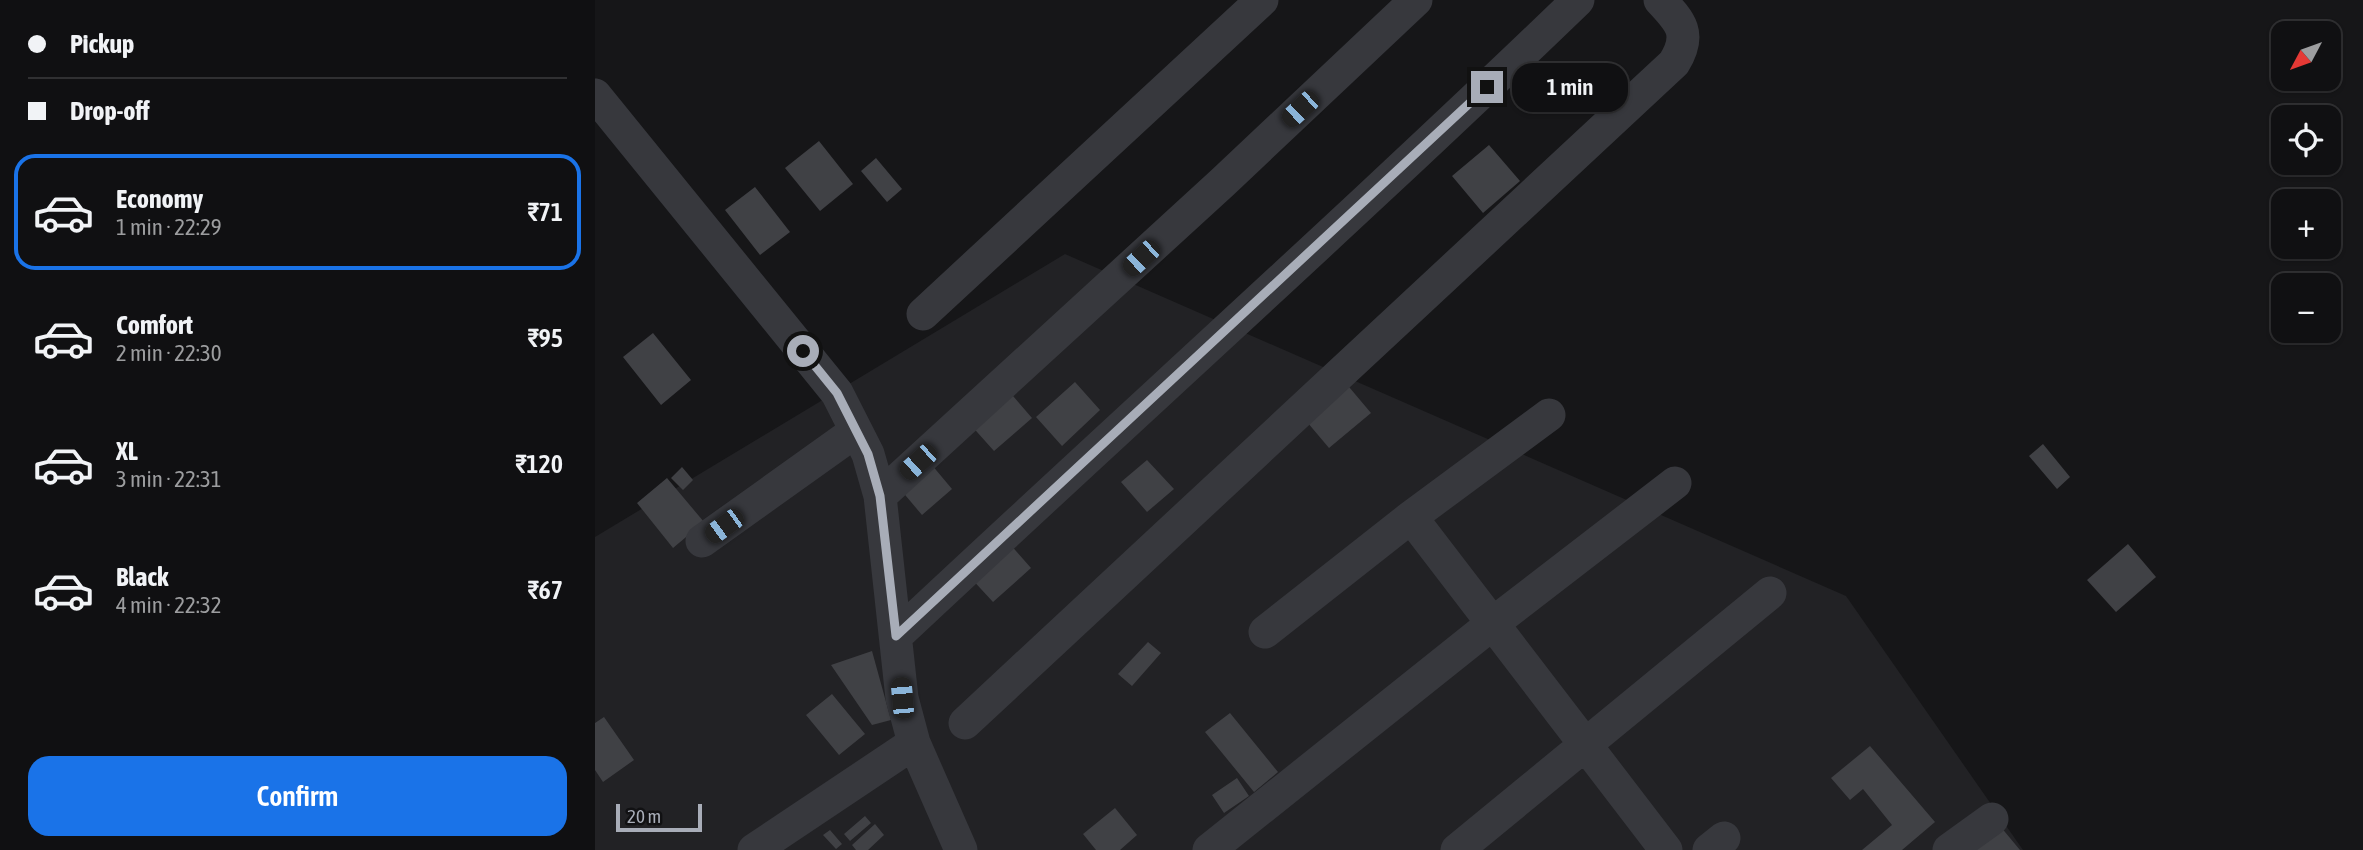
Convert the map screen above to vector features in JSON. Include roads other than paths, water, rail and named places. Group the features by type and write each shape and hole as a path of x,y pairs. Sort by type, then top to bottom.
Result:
{"street":[{"path":"923,314 1262,0"},
{"path":"880,496 1223,182 1416,0"},
{"path":"896,636 1069,473 1272,289 1578,0"},
{"path":"965,723 1675,63 1683,44 1683,33 1676,17 1660,0"},
{"path":"595,95 837,393 868,454 880,496 902,698 914,743 961,850"},
{"path":"1265,632 1411,517 1549,415"},
{"path":"702,541 856,430"},
{"path":"1209,850 1492,624 1675,483"},
{"path":"1411,517 1586,742 1666,850"},
{"path":"1457,850 1770,593"},
{"path":"754,850 914,743"},
{"path":"1949,850 1991,819"}]}
